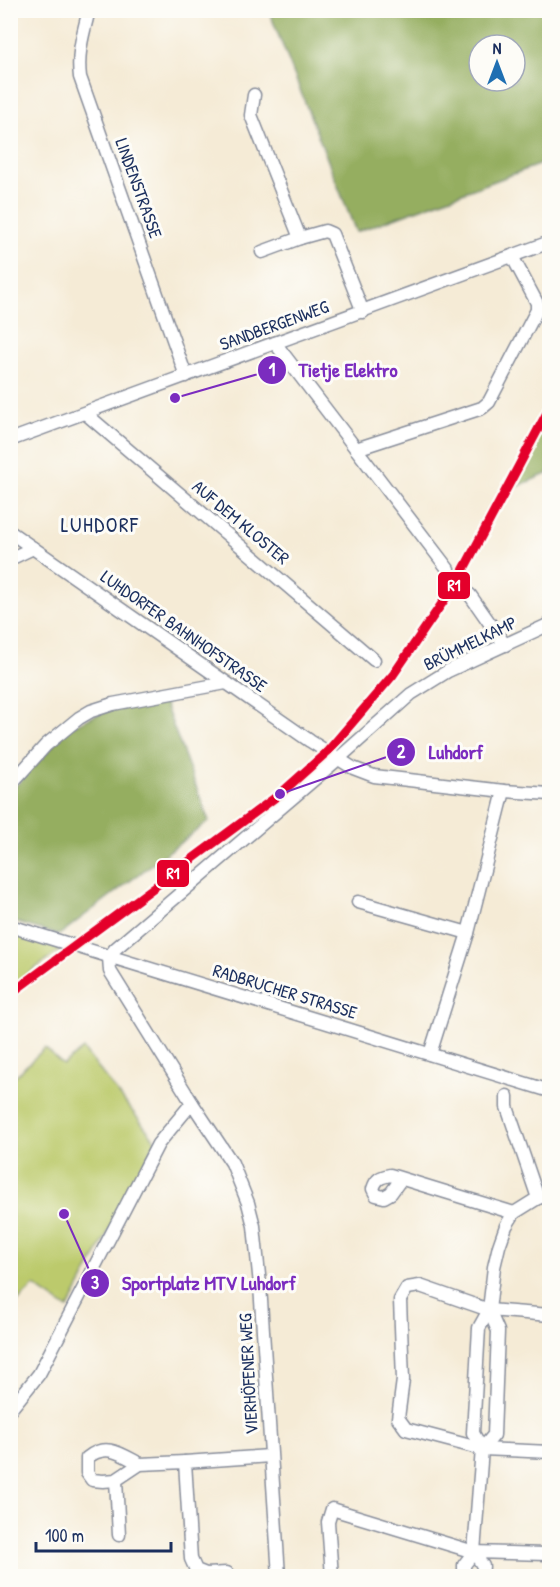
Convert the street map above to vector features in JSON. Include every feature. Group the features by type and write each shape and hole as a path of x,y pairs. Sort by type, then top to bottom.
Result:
{"street":[{"name":"LINDENSTRASSE","path":"88,10 79,48 80,77 186,376"},
{"path":"254,95 251,115 300,238"},
{"path":"262,252 325,231 332,234 363,312"},
{"name":"SANDBERGENWEG","path":"10,440 549,242"},
{"path":"356,449 482,408 489,402 537,310 537,303 512,256"},
{"path":"275,344 448,569"},
{"name":"AUF DEM KLOSTER","path":"85,413 374,660"},
{"name":"LUHDORFER BAHNHOFSTRASSE","path":"10,532 226,683 353,768 374,776 549,794"},
{"path":"10,559 33,548"},
{"path":"470,595 505,645"},
{"name":"BRÜMMELKAMP","path":"109,957 123,941 338,759 411,694 448,671 549,624"},
{"path":"10,785 46,745 70,724 91,711 113,704 226,683"},
{"path":"430,1054 468,933 504,791"},
{"path":"358,902 468,933"},
{"name":"RADBRUCHER STRASSE","path":"10,926 430,1054 548,1087"},
{"name":"VIERHÖFENER WEG","path":"109,957 110,971 232,1163 248,1203 254,1226 260,1285 279,1576"},
{"path":"464,1576 464,1565 474,1552 482,1449 473,1433 479,1328 489,1310 494,1267 506,1226 514,1213 544,1197 507,1107 507,1096"},
{"path":"10,1410 39,1374 158,1144 192,1103"},
{"path":"401,1179 514,1213"},
{"path":"549,1315 489,1310 420,1286 407,1288 400,1300 403,1380 398,1419 406,1429 482,1449 549,1452"},
{"path":"482,1449 494,1435 498,1331 489,1310"},
{"path":"140,1464 118,1452 105,1450 94,1452 87,1458 87,1473 92,1480 116,1480 140,1464 270,1456"},
{"path":"185,1462 191,1559 196,1570 206,1575 227,1573"},
{"path":"116,1480 119,1535"},
{"path":"332,1576 328,1522 332,1509 474,1552 546,1554 549,1557"},
{"path":"474,1552 483,1566 482,1576"}],"green space":[{"path":"269,11 549,11 549,161 356,232"},
{"path":"549,406 549,473 508,490"},
{"path":"163,699 209,821 59,935 11,921 11,791 70,727 114,707"},
{"path":"11,933 62,949 11,986"},
{"path":"45,1048 63,1065 83,1049 156,1141 68,1309 34,1286 11,1308 11,1080"}],"transit line":[{"name":"R1","path":"10,994 280,794 327,752 393,675 458,580 550,407"}],"place":[{"name":"Tietje Elektro","path":"175,398"},
{"name":"Luhdorf","path":"280,794"},
{"name":"Sportplatz MTV Luhdorf","path":"64,1214"}],"district":[{"name":"LUHDORF","path":"100,524"}]}
